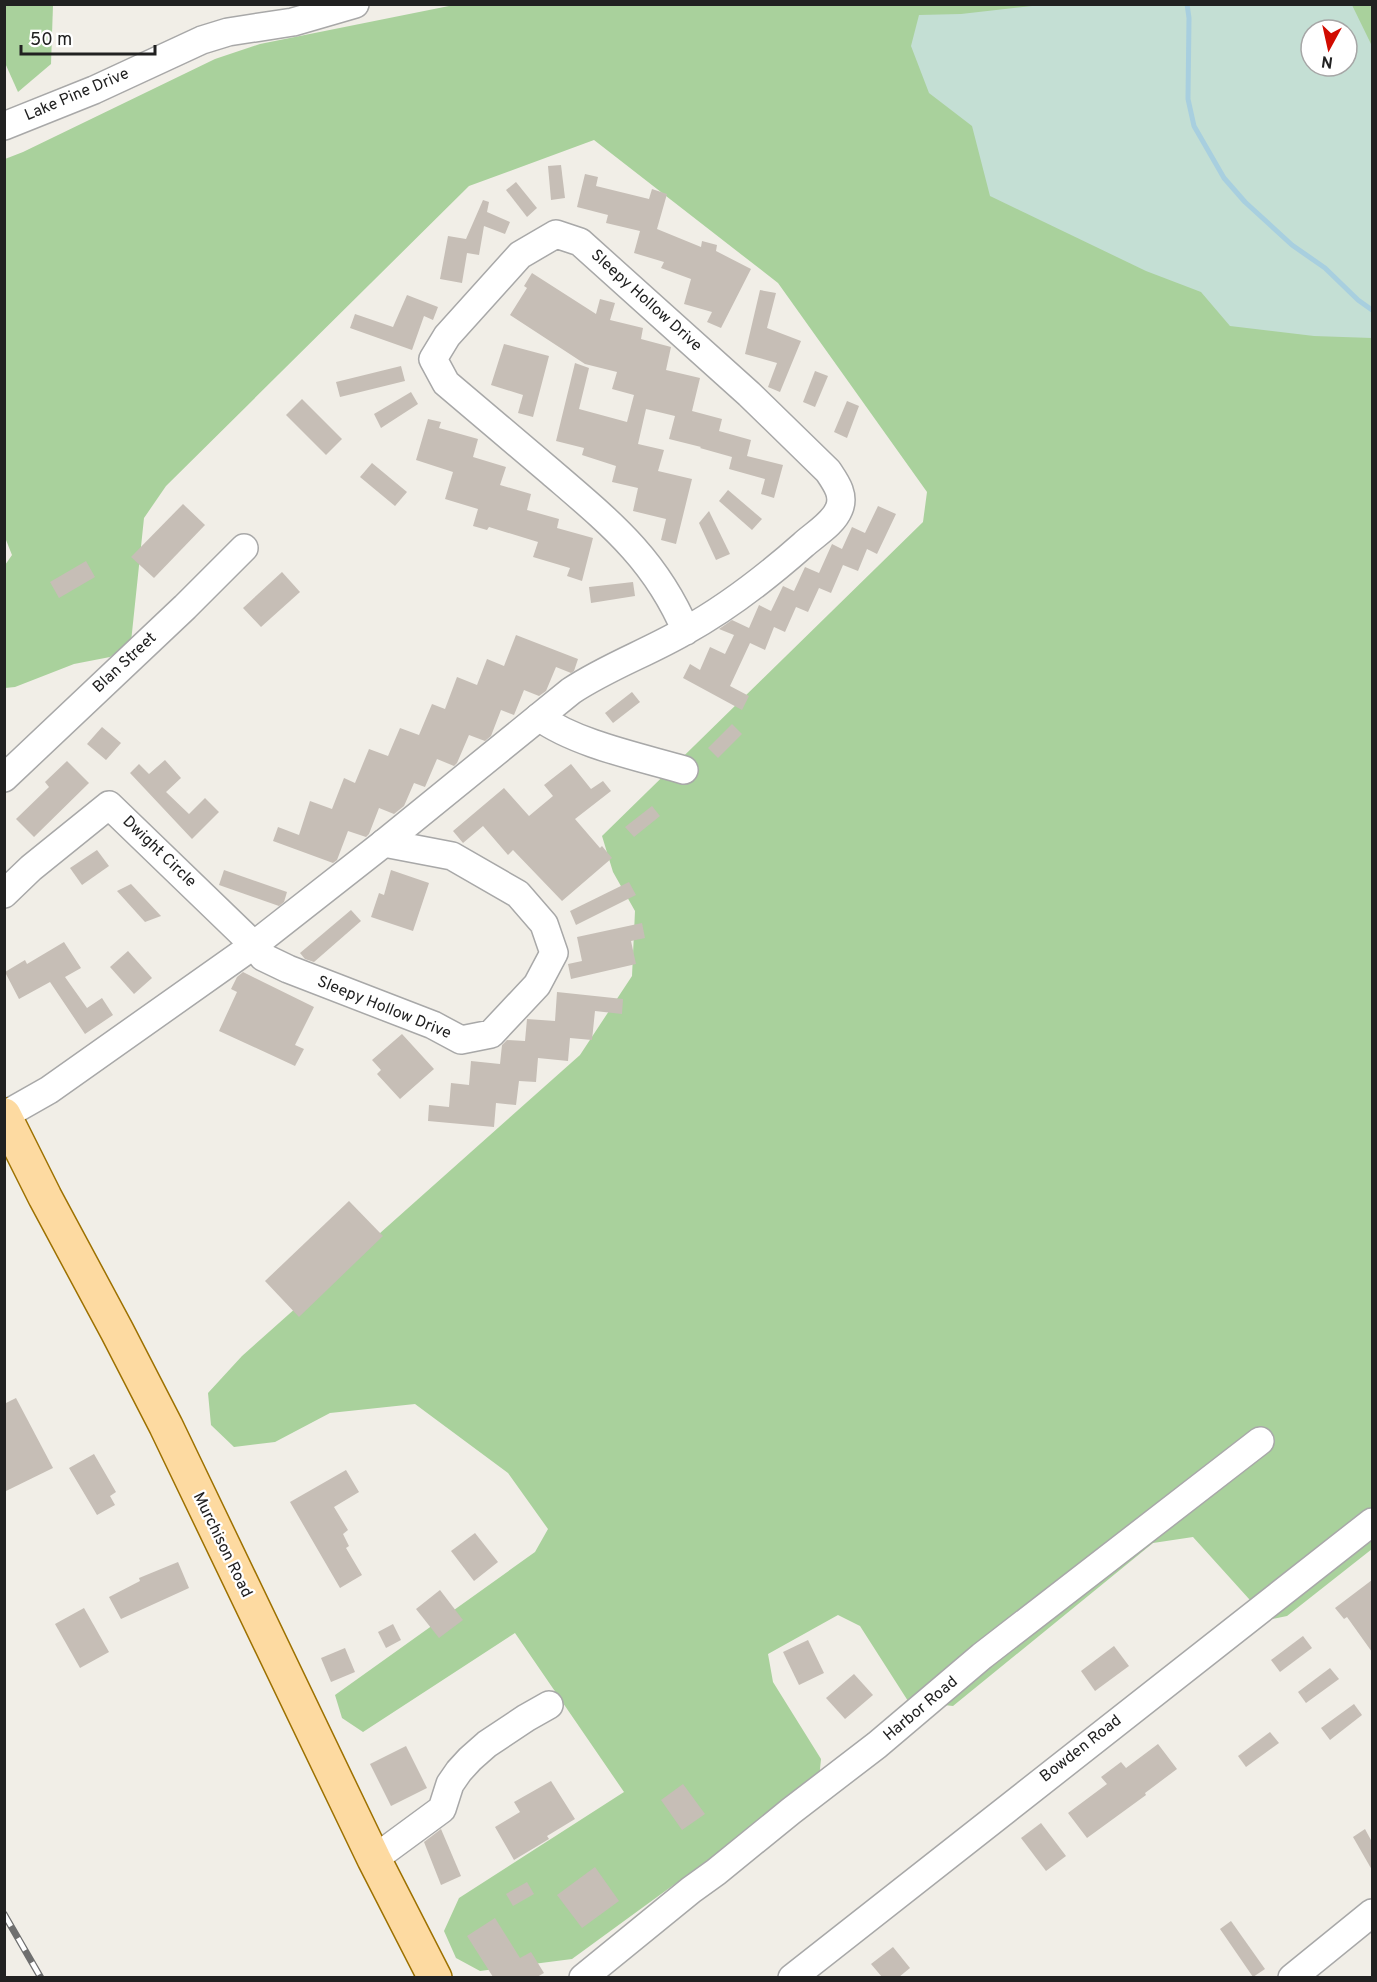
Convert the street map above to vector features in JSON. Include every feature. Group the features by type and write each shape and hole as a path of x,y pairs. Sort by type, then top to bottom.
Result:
{"main road":[{"name":"Murchison Road","path":"5,1115 45,1197 166,1426 374,1860 435,1977"}],"street":[{"name":"Lake Pine Drive","path":"4,126 94,90 202,40 228,32 293,22 355,4"},
{"name":"Sleepy Hollow Drive","path":"5,1115 49,1090 254,945 539,717 595,675 686,631 778,566 832,520 839,508 841,496 838,485 828,471 749,394 580,242 556,234 520,255 447,336 433,359 446,383 616,529 649,566 672,599 686,631"},
{"name":"Blan Street","path":"4,778 244,548"},
{"path":"539,717 552,726 580,738 684,770"},
{"name":"Dwight Circle","path":"4,894 109,805 254,945"},
{"name":"Sleepy Hollow Drive","path":"254,945 263,957 288,969 433,1025 461,1040 491,1034 537,985 554,953 544,924 518,894 452,856 384,843"},
{"name":"Harbor Road","path":"583,1977 791,1810 877,1745 982,1656 1260,1441"},
{"name":"Bowden Road","path":"792,1977 1372,1522"},
{"path":"374,1860 442,1809 450,1784 470,1759 487,1744 549,1705"},
{"path":"1292,1977 1372,1913"}],"green space":[{"path":"4,5 53,5 51,64 18,92 5,63"},
{"path":"454,5 1372,5 1372,1549 1287,1616 1268,1620 1193,1537 1153,1543 953,1706 908,1701 860,1626 838,1615 768,1654 773,1682 821,1759 819,1779 572,1959 480,1971 456,1958 444,1931 459,1898 624,1792 515,1633 363,1732 342,1718 335,1695 535,1552 548,1529 508,1473 415,1404 330,1413 275,1442 234,1447 211,1425 208,1393 242,1356 580,1055 632,976 635,911 613,872 602,836 923,522 927,492 778,283 594,140 469,186 166,486 144,518 131,642 110,657 74,664 15,687 5,688 5,565 12,555 4,535 5,159 215,59 260,44"},
{"path":"1041,5 1352,5 1358,18 1299,18 1299,78 1359,78 1359,19 1371,44 1372,64 1372,338 1314,336 1230,326 1201,292 1146,271 990,196 972,126 929,93 911,46 919,15 961,14"}],"building":[{"path":"561,165 565,198 551,200 548,166"},
{"path":"585,174 598,177 596,186 649,199 652,189 667,194 657,229 701,247 702,241 717,245 716,251 751,269 721,328 707,322 712,312 684,304 691,279 661,268 664,262 634,253 640,231 606,223 608,215 577,207"},
{"path":"516,182 537,208 527,217 506,190"},
{"path":"483,200 489,202 487,212 510,222 505,234 484,226 479,255 467,253 462,283 440,279 448,236 466,239"},
{"path":"532,273 596,314 600,299 615,303 610,320 643,328 641,339 671,347 666,370 700,378 692,411 722,419 719,431 751,440 747,456 783,465 774,498 761,494 765,479 729,469 732,457 669,439 675,416 646,409 638,444 664,450 658,471 692,479 676,544 661,540 666,519 633,511 638,488 612,482 616,466 582,455 584,448 556,441 575,363 589,368 579,409 627,422 634,395 612,389 617,372 585,364 510,315 527,288 524,286"},
{"path":"760,290 776,293 767,328 801,341 780,392 768,387 777,363 745,354"},
{"path":"407,295 438,307 433,320 424,316 412,350 350,328 355,314 393,327"},
{"path":"504,344 549,356 533,417 518,413 523,395 491,385"},
{"path":"401,366 405,381 340,397 336,382"},
{"path":"815,371 828,376 815,407 803,402"},
{"path":"411,392 418,404 381,428 374,414"},
{"path":"302,399 342,439 326,455 286,415"},
{"path":"847,401 859,406 847,438 834,432"},
{"path":"428,419 441,422 439,428 478,439 473,457 506,467 500,485 531,494 527,510 559,519 557,528 593,538 582,581 567,576 570,568 533,557 538,542 489,527 487,530 473,526 478,509 445,499 453,472 416,460"},
{"path":"372,463 407,492 395,506 360,477"},
{"path":"728,490 762,519 752,530 719,501"},
{"path":"183,504 205,525 154,578 131,557"},
{"path":"878,506 896,514 877,554 867,549 858,571 843,565 831,593 819,588 808,612 796,607 785,632 774,627 765,650 750,643 730,686 749,696 742,710 683,678 690,664 700,670 710,647 725,654 734,635 719,629 732,620 749,628 759,605 771,611 783,586 794,591 805,567 819,573 832,544 842,549 852,527 865,533"},
{"path":"709,511 730,554 716,560 699,523"},
{"path":"86,561 95,577 59,598 50,582"},
{"path":"282,572 300,592 261,627 243,608"},
{"path":"633,582 635,596 591,603 589,587"},
{"path":"516,635 578,659 574,671 571,673 556,667 546,691 539,696 524,690 514,715 501,710 491,736 485,741 469,735 454,766 437,759 425,787 414,783 404,806 394,814 379,808 366,837 348,831 337,860 333,863 273,841 278,827 299,835 310,801 332,809 344,778 355,783 369,749 388,756 400,728 419,735 432,704 445,709 457,677 477,685 487,659 504,666"},
{"path":"632,692 640,702 613,723 605,713"},
{"path":"732,724 742,734 718,758 708,748"},
{"path":"102,727 121,743 106,760 87,744"},
{"path":"165,760 181,778 166,792 189,814 205,798 219,812 192,839 130,773 139,764 149,774"},
{"path":"67,761 89,783 34,837 16,819 49,787 45,782"},
{"path":"571,764 591,789 603,781 611,791 575,819 600,848 602,846 612,858 562,901 513,850 508,855 483,826 463,843 453,831 504,788 529,816 553,796 544,785"},
{"path":"652,806 660,816 634,837 625,827"},
{"path":"97,850 109,866 82,885 70,868"},
{"path":"224,870 287,892 284,902 279,906 219,885"},
{"path":"391,870 429,883 413,931 371,917 379,893 384,895"},
{"path":"629,882 636,895 576,925 570,911"},
{"path":"131,884 161,916 145,922 117,891"},
{"path":"351,910 361,921 314,962 305,959 300,953"},
{"path":"642,923 645,938 631,941 636,964 571,979 568,964 582,961 577,937"},
{"path":"64,942 81,968 65,977 87,1008 102,998 113,1015 85,1034 50,982 19,999 5,972 25,960 27,964"},
{"path":"128,951 152,978 134,994 110,967"},
{"path":"243,972 314,1007 295,1045 304,1049 295,1066 219,1031 237,992 231,989 237,977"},
{"path":"557,992 623,999 622,1014 595,1011 592,1040 570,1038 568,1061 538,1058 536,1082 519,1081 516,1105 496,1103 494,1127 428,1121 429,1105 449,1107 451,1083 469,1085 471,1061 500,1064 502,1045 507,1040 525,1041 527,1019 555,1021"},
{"path":"402,1034 434,1069 400,1099 377,1074 381,1070 372,1060"},
{"path":"349,1201 383,1236 299,1317 265,1281"},
{"path":"16,1398 53,1468 4,1492 4,1404"},
{"path":"94,1454 116,1492 110,1496 115,1505 97,1515 69,1468"},
{"path":"346,1470 359,1492 334,1507 348,1530 343,1534 349,1546 346,1548 362,1575 340,1588 290,1502"},
{"path":"475,1533 498,1562 474,1581 451,1551"},
{"path":"178,1562 189,1588 121,1619 109,1597 140,1581 139,1578"},
{"path":"1372,1580 1372,1652 1347,1617 1344,1619 1335,1608"},
{"path":"440,1590 463,1620 439,1638 416,1609"},
{"path":"84,1608 109,1652 80,1668 55,1624"},
{"path":"393,1624 401,1640 386,1648 378,1632"},
{"path":"1303,1636 1312,1648 1280,1672 1271,1660"},
{"path":"808,1640 824,1673 799,1685 783,1652"},
{"path":"1114,1646 1129,1666 1095,1691 1081,1671"},
{"path":"345,1648 355,1672 331,1682 321,1658"},
{"path":"1330,1668 1339,1679 1306,1703 1298,1692"},
{"path":"854,1674 873,1695 845,1719 826,1698"},
{"path":"1354,1704 1362,1715 1330,1740 1321,1728"},
{"path":"1270,1732 1279,1743 1246,1767 1238,1756"},
{"path":"1158,1744 1177,1769 1087,1838 1068,1813 1107,1784 1101,1777 1121,1762 1126,1768"},
{"path":"406,1746 427,1788 391,1806 370,1764"},
{"path":"551,1781 575,1819 547,1836 549,1839 514,1860 495,1827 520,1812 514,1802"},
{"path":"683,1784 705,1814 682,1830 661,1800"},
{"path":"1041,1823 1066,1856 1046,1871 1021,1838"},
{"path":"441,1829 461,1876 441,1885 424,1842"},
{"path":"1365,1829 1372,1842 1372,1870 1353,1837"},
{"path":"595,1867 619,1901 582,1928 557,1895"},
{"path":"527,1882 534,1894 513,1906 506,1894"},
{"path":"495,1918 520,1958 531,1952 544,1973 537,1977 493,1977 467,1936"},
{"path":"1231,1921 1265,1969 1253,1977 1220,1929"},
{"path":"893,1947 910,1968 899,1977 882,1977 871,1964"}],"waterway":[{"path":"1187,4 1189,18 1188,99 1194,126 1224,178 1245,202 1292,245 1325,268 1358,300 1372,310"}],"railway":[{"path":"4,1914 41,1978"}]}
